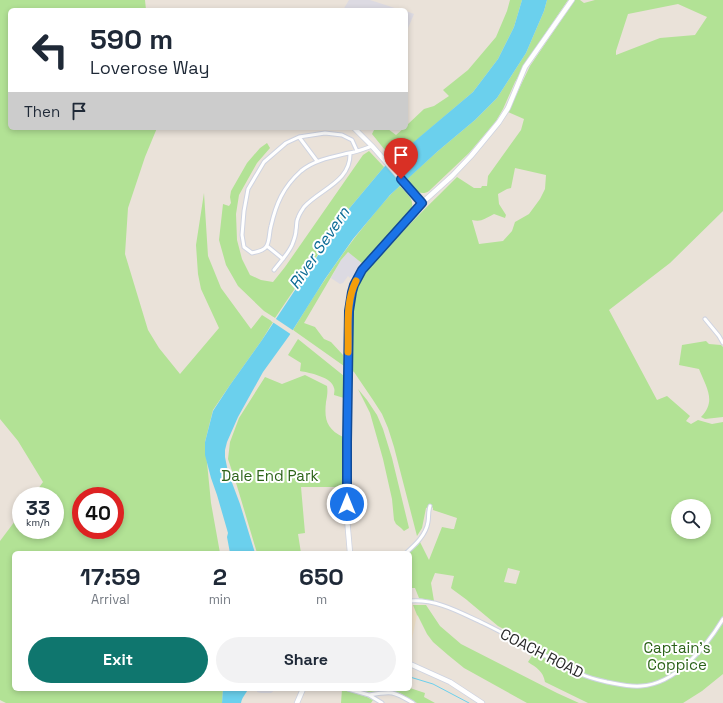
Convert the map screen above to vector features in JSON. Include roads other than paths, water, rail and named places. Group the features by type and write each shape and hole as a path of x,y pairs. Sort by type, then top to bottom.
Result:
{"street":[{"path":"350,551 347,518 349,311 354,285 362,270 422,203 452,176 485,140 499,122 508,108 525,67 572,0"},
{"path":"356,130 422,203"},
{"path":"357,151 352,140 342,135 325,133 299,137 286,143 264,162 248,189 242,235 244,247 252,253 263,250 267,246 270,227 278,200 287,186 301,171 317,161 350,153 357,151 372,146"},
{"path":"299,137 317,161"},
{"path":"274,270 291,246 296,232 298,218 304,208 312,200 333,186 340,178 348,168 350,153"},
{"path":"267,246 283,259"},
{"path":"705,319 723,343"},
{"path":"408,551 417,543 428,524 428,508"},
{"name":"COACH ROAD","path":"412,601 421,601 447,606 507,634 581,674 588,677 632,686 645,686 653,684 678,671 695,657 716,631 723,619"},
{"path":"412,665 450,682 482,703"},
{"path":"299,701 302,691"},
{"path":"355,691 369,695 382,703"},
{"path":"369,695 391,692 400,695 413,703"}],"water":[{"path":"522,0 547,0 544,11 526,53 497,98 475,120 438,151 390,195 353,239 325,279 289,336 263,372 238,417 227,442 225,457 228,472 240,504 254,551 230,551 227,537 228,533 205,455 205,442 213,411 348,210 384,167 473,92 498,59 514,27"},
{"path":"223,691 247,691 241,703 222,703"}],"waterway":[{"path":"412,678 433,684 469,703"}],"water label":[{"name":"River Severn","path":"319,248"}],"park label":[{"name":"Dale End Park","path":"270,475"},
{"name":"Captain's Coppice","path":"677,656"}]}
